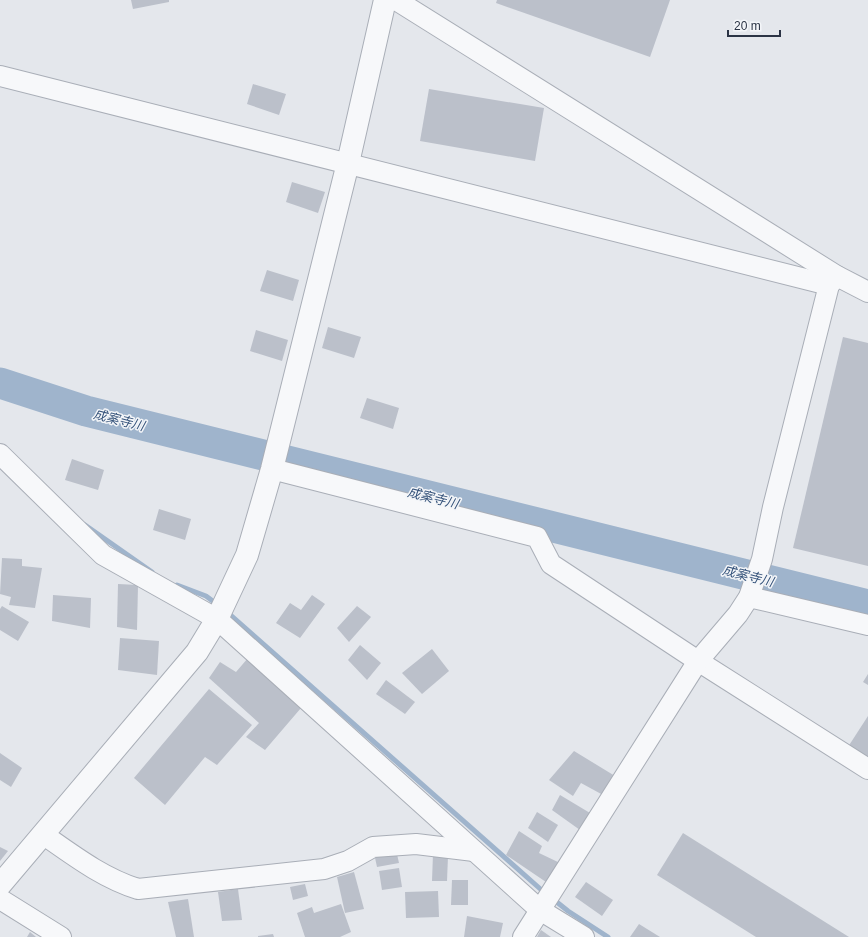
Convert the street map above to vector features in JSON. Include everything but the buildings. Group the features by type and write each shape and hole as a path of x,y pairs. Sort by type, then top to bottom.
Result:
{"street":[{"path":"0,885 44,835 197,652 218,620 247,555 280,440 348,163 386,0"},
{"path":"396,0 833,280"},
{"path":"0,76 348,163 833,280 868,292"},
{"path":"523,937 698,660 738,614 749,597 762,560 773,507 833,280"},
{"path":"0,454 103,554 218,620 540,910 584,937"},
{"path":"272,469 538,537 551,564 868,769"},
{"path":"749,597 868,625"},
{"path":"44,835 98,872 118,883 138,890 324,869 348,861 373,847 416,844 474,851"},
{"path":"0,899 61,937"}],"waterway":[{"name":"成案寺川","path":"0,383 86,411 868,605"},
{"path":"85,525 152,572"},
{"path":"177,585 206,596 218,605"},
{"path":"226,611 546,894"},
{"path":"553,899 568,911 608,937"}]}
